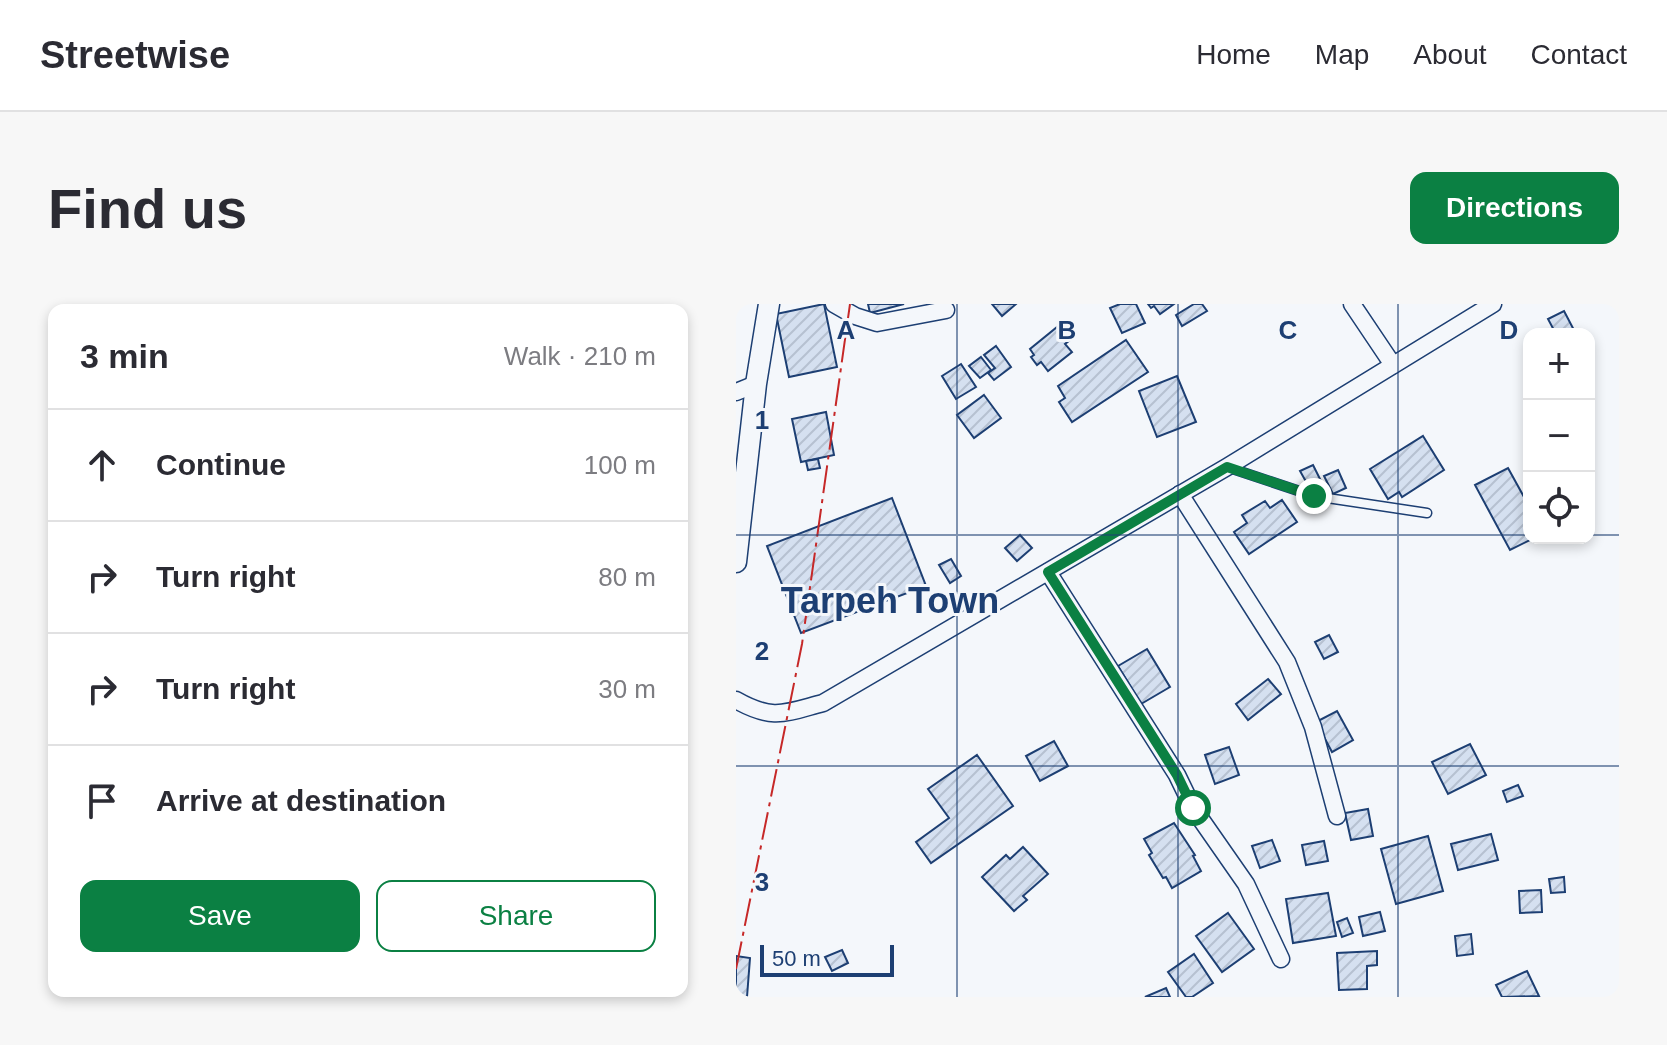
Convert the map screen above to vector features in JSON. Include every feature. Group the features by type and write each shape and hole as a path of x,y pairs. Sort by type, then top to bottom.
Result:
{"street":[{"path":"736,562 756,384 769,304"},
{"path":"834,304 855,316 877,323 946,310"},
{"path":"1352,304 1393,365"},
{"path":"736,700 753,710 778,715 823,703 1227,467 1493,304"},
{"path":"736,392 756,384"},
{"path":"1180,494 1287,662 1313,727 1337,816"},
{"path":"1048,572 1177,775 1193,808 1246,884 1281,959"}],"lane":[{"path":"1227,467 1314,496 1427,513"}],"building":[{"path":"824,304 837,367 789,377 776,314"},
{"path":"868,304 904,304 870,313"},
{"path":"992,304 1016,304 1002,316"},
{"path":"1120,304 1136,304 1145,323 1122,333 1110,308"},
{"path":"1148,304 1174,304 1160,314"},
{"path":"1194,304 1202,304 1207,311 1182,326 1176,315"},
{"path":"1564,311 1573,328 1553,328 1548,319"},
{"path":"1062,323 1074,337 1065,344 1072,352 1048,371 1041,362 1037,365 1030,349"},
{"path":"1126,340 1148,372 1072,422 1059,402 1065,398 1058,386"},
{"path":"996,346 1011,367 994,380 988,373 995,368 984,355"},
{"path":"981,357 991,370 980,378 969,366"},
{"path":"961,364 976,387 956,399 942,376"},
{"path":"1177,376 1196,422 1157,437 1139,391"},
{"path":"984,395 1001,418 974,438 957,415"},
{"path":"826,412 834,455 801,462 792,419"},
{"path":"1423,436 1444,470 1402,497 1399,492 1388,499 1370,469"},
{"path":"818,459 820,468 808,470 806,461"},
{"path":"1313,465 1321,481 1309,487 1300,471"},
{"path":"1508,468 1523,495 1523,544 1510,550 1475,485"},
{"path":"1338,470 1346,488 1333,494 1324,476"},
{"path":"892,498 926,586 801,633 767,546"},
{"path":"1282,500 1297,522 1249,554 1234,532 1247,523 1242,515 1265,501 1270,508"},
{"path":"1020,535 1032,548 1017,561 1005,548"},
{"path":"951,559 961,576 950,583 939,565"},
{"path":"1329,635 1338,652 1324,659 1315,642"},
{"path":"1147,649 1170,687 1141,704 1118,666"},
{"path":"1268,679 1281,694 1248,720 1236,704"},
{"path":"1337,711 1353,740 1332,752 1316,722"},
{"path":"1054,741 1068,766 1040,781 1026,756"},
{"path":"1470,744 1486,775 1448,794 1432,762"},
{"path":"1229,747 1239,775 1215,784 1205,755"},
{"path":"977,755 1013,806 931,863 916,842 949,818 928,789"},
{"path":"1518,785 1523,796 1507,802 1503,791"},
{"path":"1368,809 1373,836 1351,840 1345,813"},
{"path":"1174,823 1195,855 1201,871 1172,888 1149,855 1152,853 1144,839"},
{"path":"1491,834 1498,860 1458,870 1451,844"},
{"path":"1428,836 1443,891 1396,904 1381,849"},
{"path":"1272,840 1280,861 1260,868 1252,846"},
{"path":"1324,841 1328,861 1306,865 1302,845"},
{"path":"1023,847 1048,874 1023,896 1027,900 1014,911 982,877 1006,855 1010,859"},
{"path":"1564,877 1565,892 1551,893 1549,879"},
{"path":"1541,890 1542,912 1520,913 1519,891"},
{"path":"1328,893 1336,936 1293,943 1286,899"},
{"path":"1380,912 1385,931 1363,936 1359,917"},
{"path":"1228,913 1254,949 1222,972 1196,936"},
{"path":"1347,918 1353,933 1342,937 1337,922"},
{"path":"1471,934 1473,954 1457,956 1455,936"},
{"path":"842,950 848,963 832,971 825,957"},
{"path":"1377,951 1377,965 1367,966 1367,989 1339,990 1337,953"},
{"path":"1194,954 1213,983 1192,997 1186,997 1168,972"},
{"path":"736,956 750,958 747,997 736,996"},
{"path":"1527,971 1539,996 1502,997 1496,985"},
{"path":"1166,988 1170,997 1145,997"}],"power":[{"path":"736,969 802,644 850,304"}],"district":[{"name":"Tarpeh Town","path":"890,600"}],"route":[{"path":"1193,808 1177,775 1048,572 1227,467 1314,496"}]}
